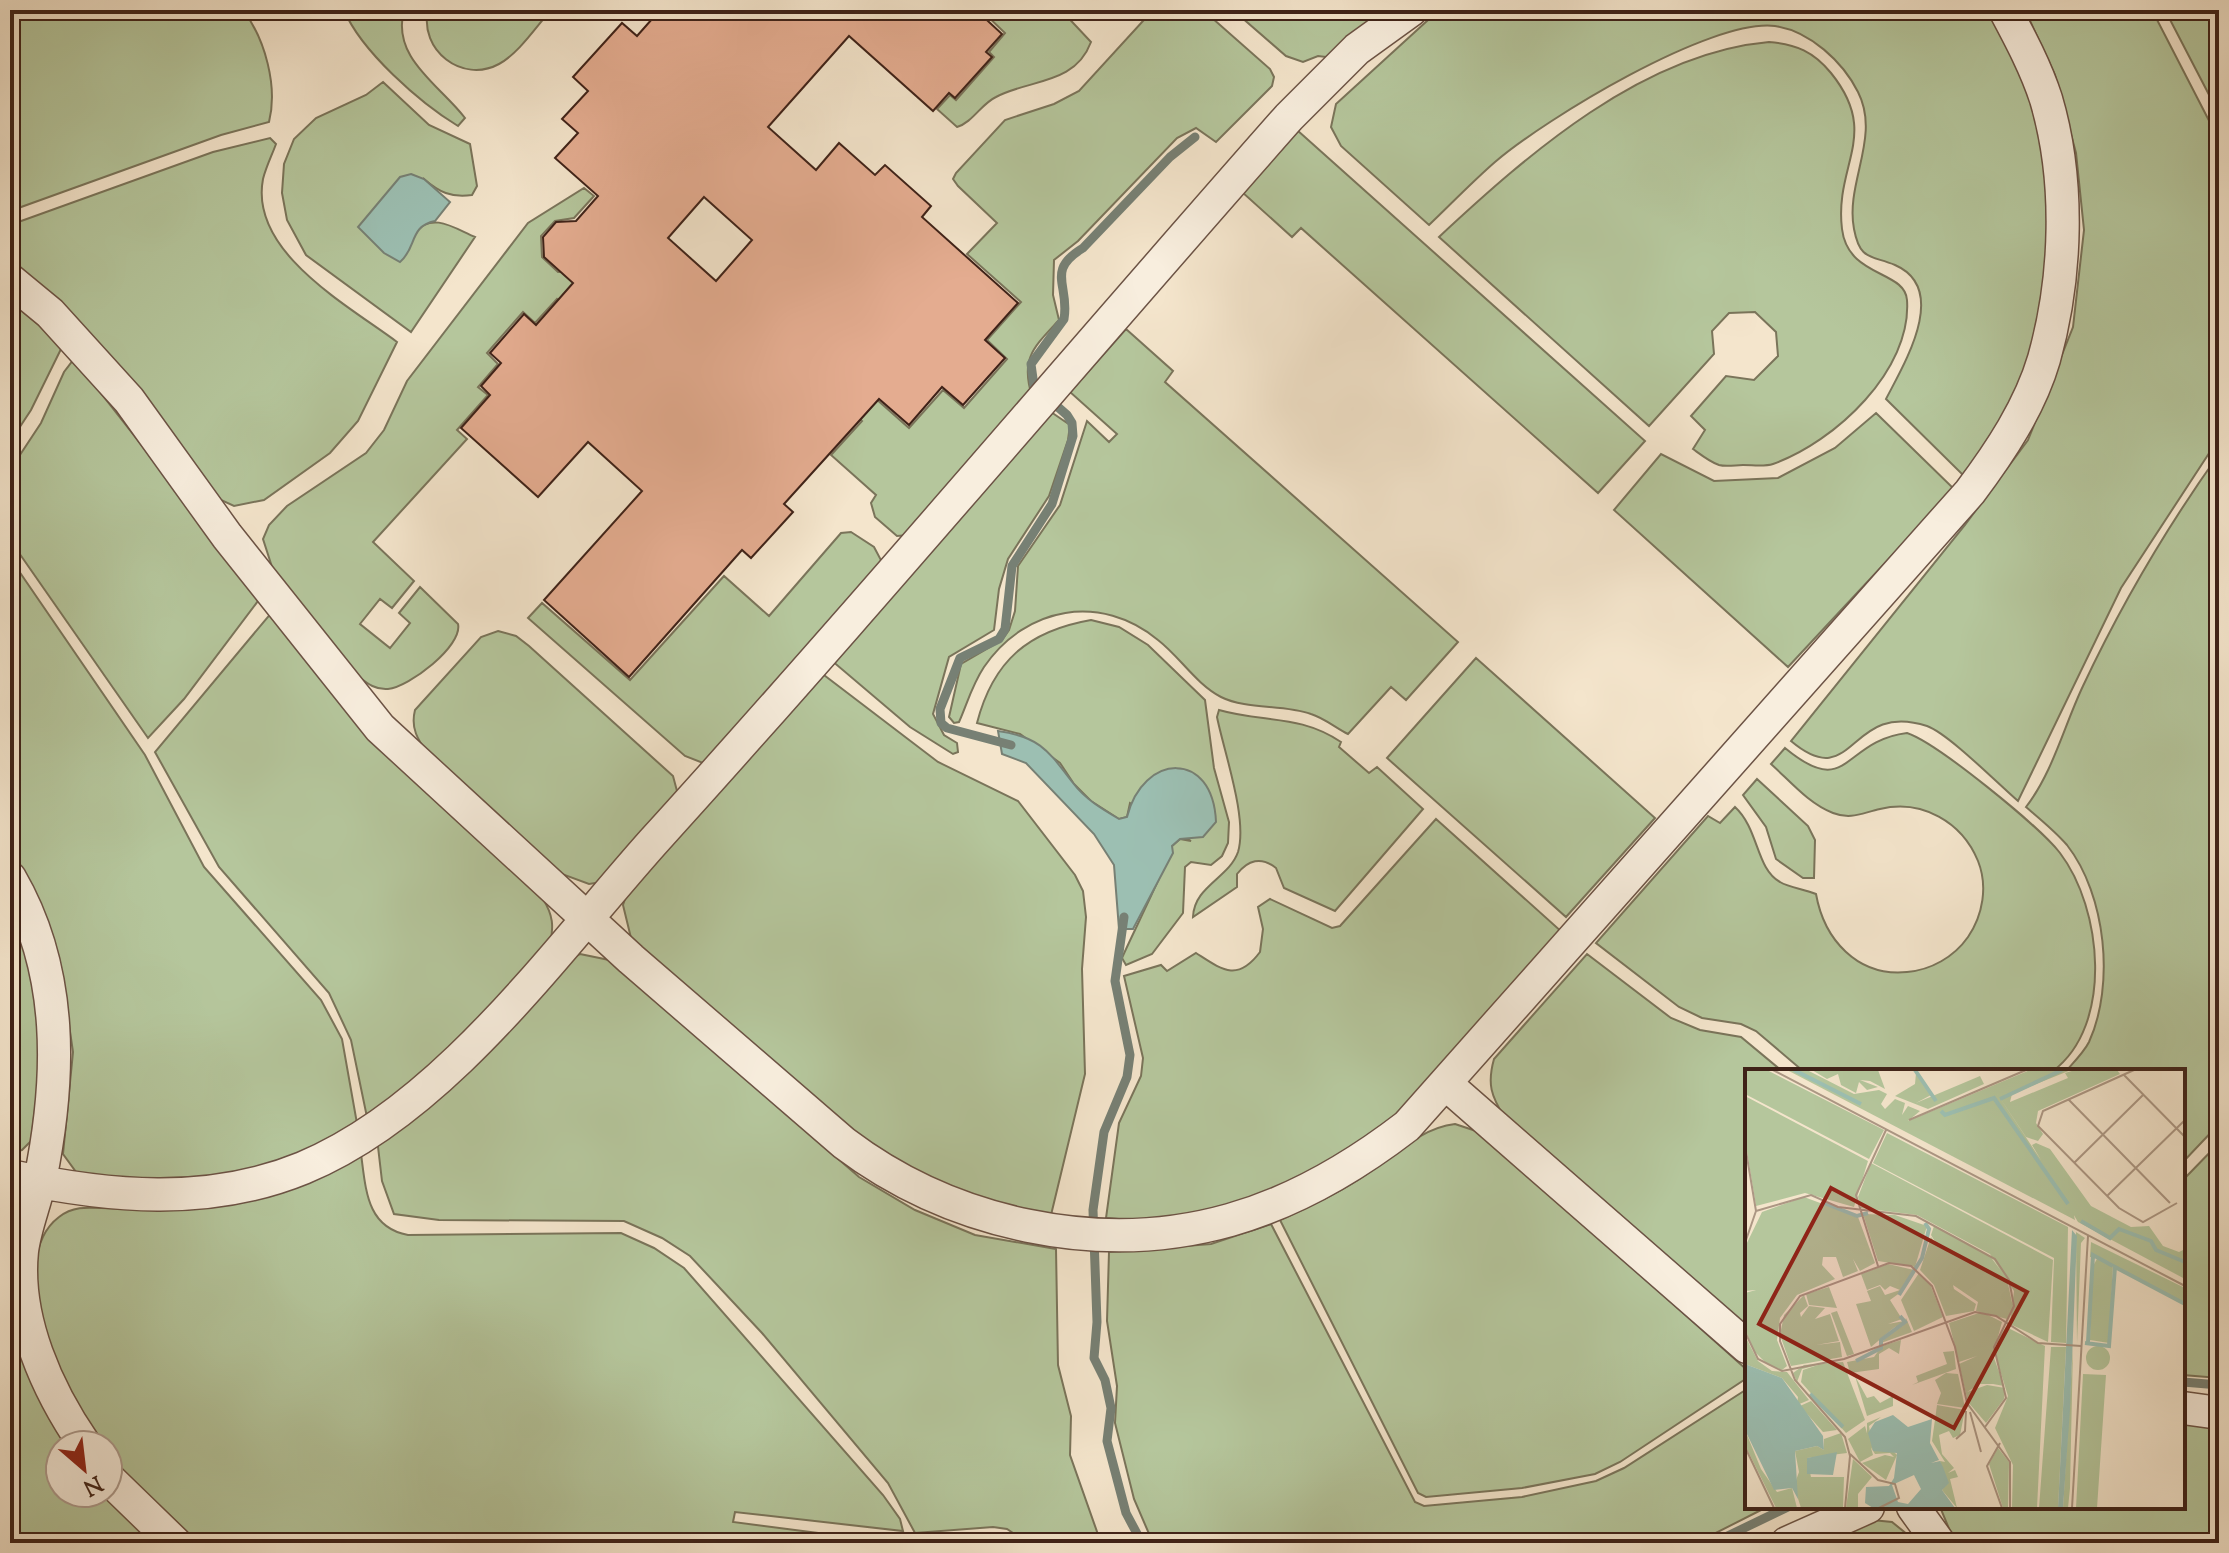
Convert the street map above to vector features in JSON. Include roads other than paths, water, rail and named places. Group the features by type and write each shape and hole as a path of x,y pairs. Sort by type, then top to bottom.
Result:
{"street":[{"path":"25,1179 87,1192 160,1197 247,1186 305,1167 376,1126 462,1060 585,918 818,660 1047,398 1148,276 1312,92 1357,49 1411,10"},
{"path":"10,280 50,313 129,400 227,536 380,728 585,918 873,1165 932,1197 1022,1225 1095,1232 1190,1229 1267,1207 1365,1158 1407,1126 1970,492 2001,450 2043,361 2055,304 2061,244 2061,194 2045,98 2005,10"},
{"path":"10,878 40,948 53,1006 55,1053 25,1179 22,1253 26,1309 45,1373 76,1429"},
{"path":"1446,1084 1745,1345"},
{"path":"2185,1408 2219,1413"},
{"path":"124,1494 175,1543"},
{"path":"1787,1543 1864,1509"},
{"path":"1914,1509 1939,1543"}],"waterway":[{"path":"1011,745 947,728 941,723 940,709 960,658 999,639 1005,629 1012,566 1052,504 1073,436 1072,423 1067,415 1034,386 1031,364 1064,319 1062,272 1065,264 1170,157 1195,137"},
{"path":"1124,917 1115,981 1130,1055 1127,1077 1104,1132 1093,1210 1097,1322 1094,1358 1105,1380 1111,1408 1107,1441 1126,1513 1142,1543"},
{"path":"2185,1382 2219,1385"},
{"path":"1713,1543 1784,1509"}]}
